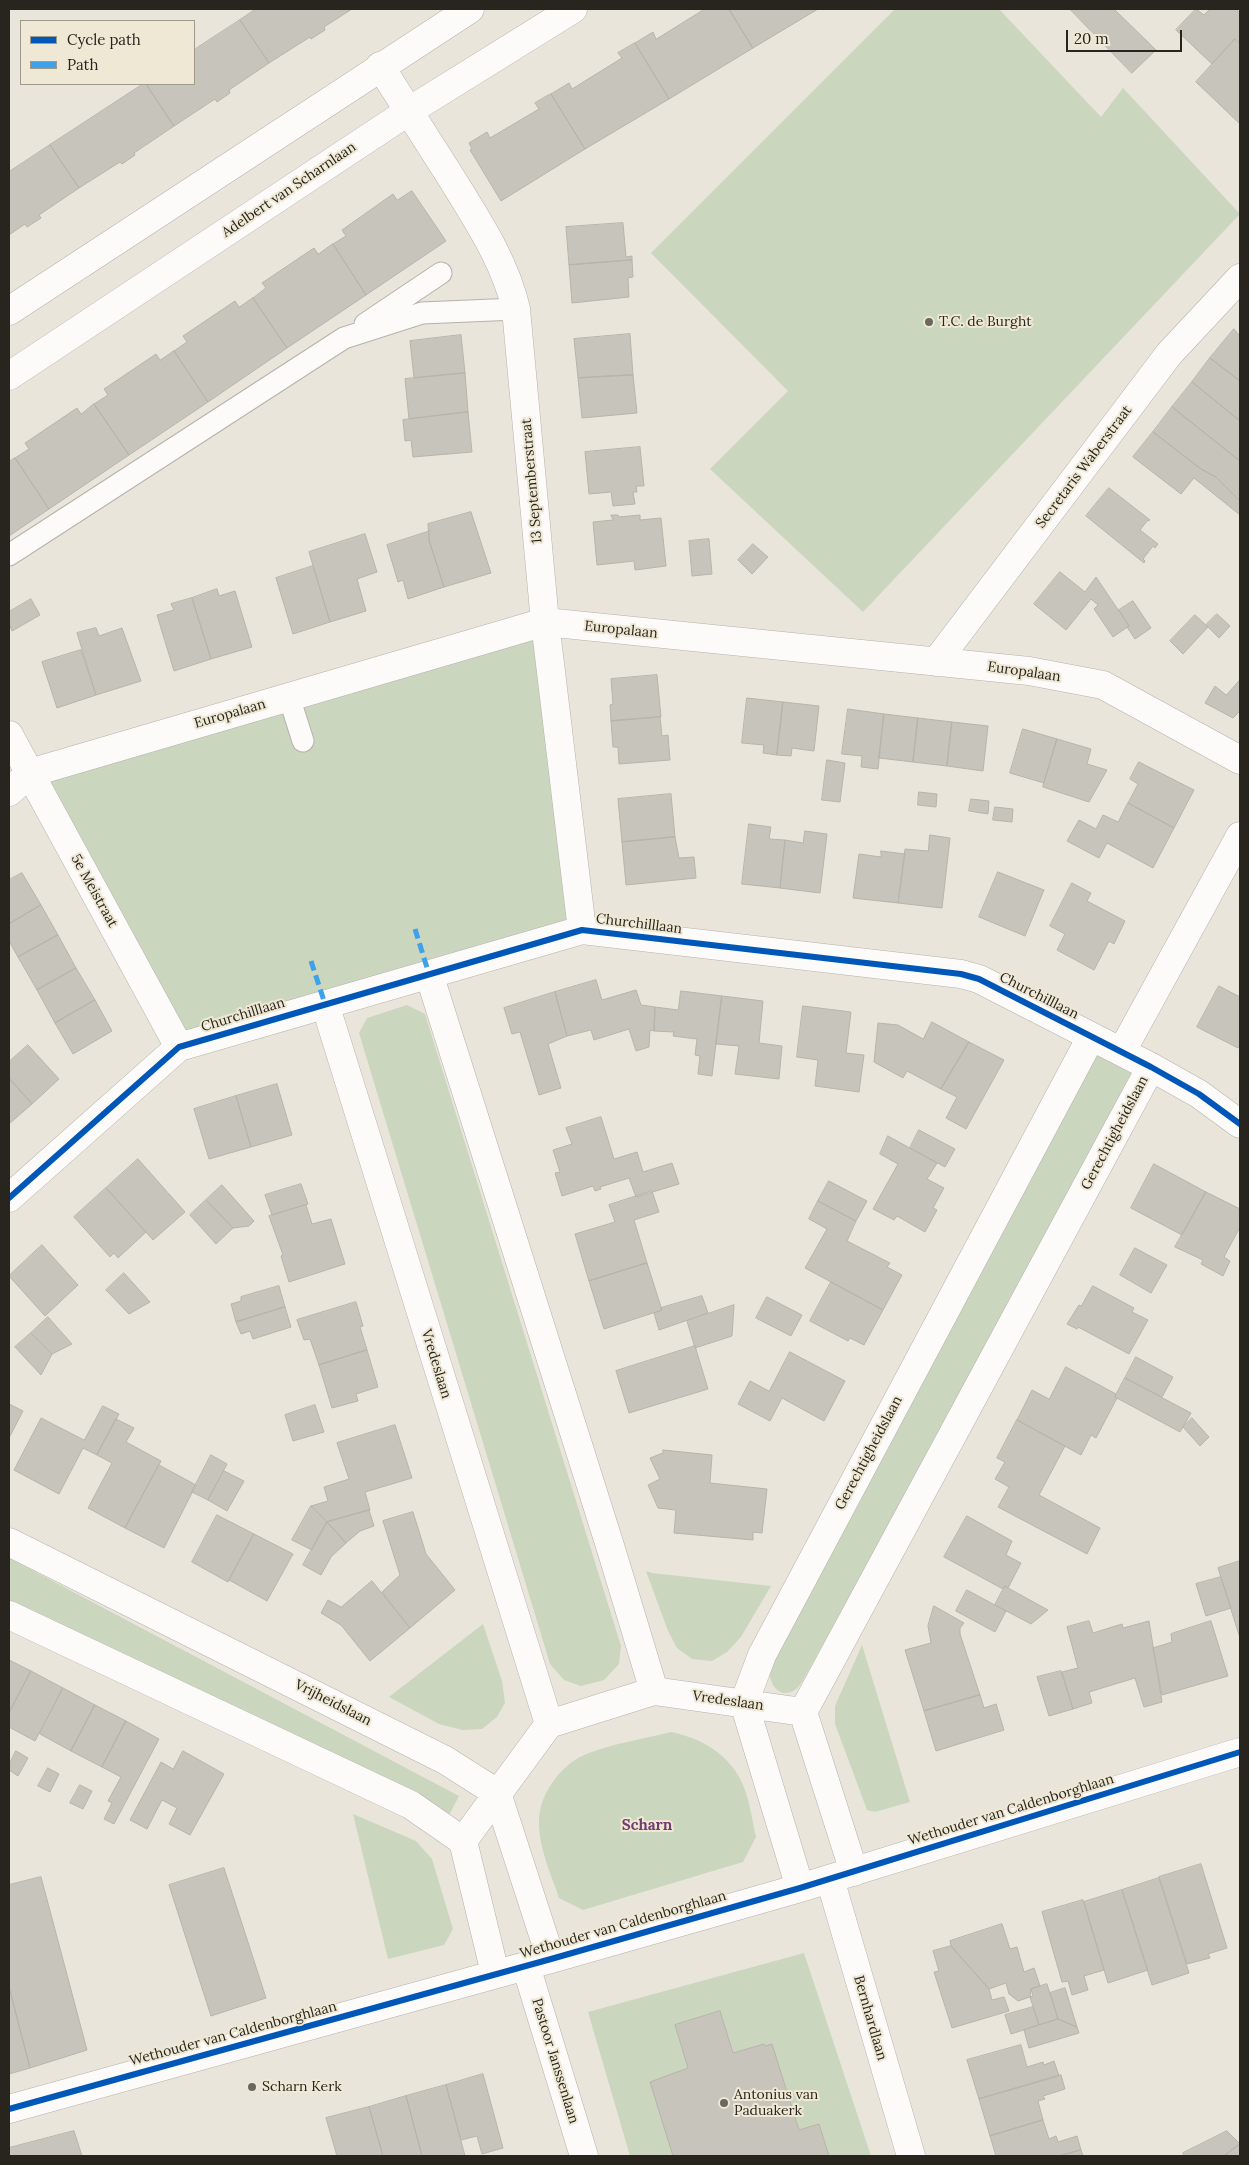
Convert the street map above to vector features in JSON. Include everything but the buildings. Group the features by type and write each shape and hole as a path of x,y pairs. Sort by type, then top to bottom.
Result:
{"street":[{"path":"9,311 380,66 470,9"},
{"name":"Adelbert van Scharnlaan","path":"9,376 409,111 573,9"},
{"name":"13 Septemberstraat","path":"380,66 490,243 511,287 516,309 546,622 582,930"},
{"name":"Secretaris Waberstraat","path":"936,662 1169,354 1240,278"},
{"name":"Europalaan","path":"9,792 30,773 546,622 1029,671 1103,685 1240,760"},
{"name":"5e Meistraat","path":"9,735 179,1048"},
{"path":"1122,1051 1240,836"},
{"name":"Churchilllaan","path":"9,1198 179,1048 582,930 961,974 979,979 1151,1066 1199,1094 1240,1124"},
{"path":"429,974 654,1691"},
{"name":"Vredeslaan","path":"324,1004 549,1724 654,1691 803,1712"},
{"name":"Gerechtigheidslaan","path":"744,1703 762,1655 1092,1036"},
{"name":"Gerechtigheidslaan","path":"803,1712 1151,1066"},
{"name":"Vrijheidslaan","path":"9,1542 436,1756 497,1793"},
{"path":"9,1615 411,1805 463,1841 496,1973"},
{"path":"744,1703 800,1888"},
{"path":"803,1712 842,1875"},
{"path":"463,1841 549,1724"},
{"name":"Wethouder van Caldenborghlaan","path":"9,2109 496,1973 539,1963 800,1888 1240,1752"},
{"path":"497,1793 539,1963"},
{"name":"Bernhardlaan","path":"842,1875 911,2156"},
{"name":"Pastoor Janssenlaan","path":"539,1963 584,2156"}],"lane":[{"path":"9,555 441,273"},
{"path":"344,338 422,313 516,309"},
{"path":"289,697 303,740"}],"green space":[{"name":"T.C. de Burght","path":"895,9 999,9 1101,117 1123,88 1240,214 863,612 710,469 788,391 651,253"},
{"path":"540,627 578,924 183,1037 44,780"},
{"path":"407,1005 425,1014 621,1646 619,1664 604,1680 581,1686 564,1680 550,1664 359,1033 367,1018"},
{"path":"1094,1045 1140,1072 804,1679 798,1687 790,1692 781,1692 771,1681 770,1670"},
{"path":"9,1558 459,1796 447,1819 9,1605"},
{"path":"646,1571 771,1586 741,1637 727,1652 712,1661 692,1659 677,1648 668,1631"},
{"path":"483,1624 502,1681 505,1703 497,1717 482,1729 463,1730 439,1724 389,1697"},
{"path":"862,1645 910,1802 875,1812 867,1810 835,1724 835,1706"},
{"path":"671,1732 704,1743 722,1756 737,1774 747,1797 756,1837 743,1862 583,1910 559,1898 546,1860 539,1830 540,1809 548,1789 562,1771 579,1757 619,1744"},
{"path":"353,1814 416,1841 432,1859 453,1929 444,1945 388,1959"},
{"path":"804,1953 871,2156 630,2156 588,2012"}],"marked path":[{"path":"415,929 429,974"},
{"path":"311,961 325,1004"}],"cycle path":[{"path":"9,1198 179,1047 582,930 961,974 979,979 1151,1067 1199,1094 1240,1124"},
{"path":"9,2109 800,1888 1240,1752"}],"place":[{"name":"T.C. de Burght","path":"929,322"},
{"name":"Scharn Kerk","path":"252,2087"},
{"name":"Antonius van Paduakerk","path":"724,2103"}],"district":[{"name":"Scharn","path":"647,1826"}]}
